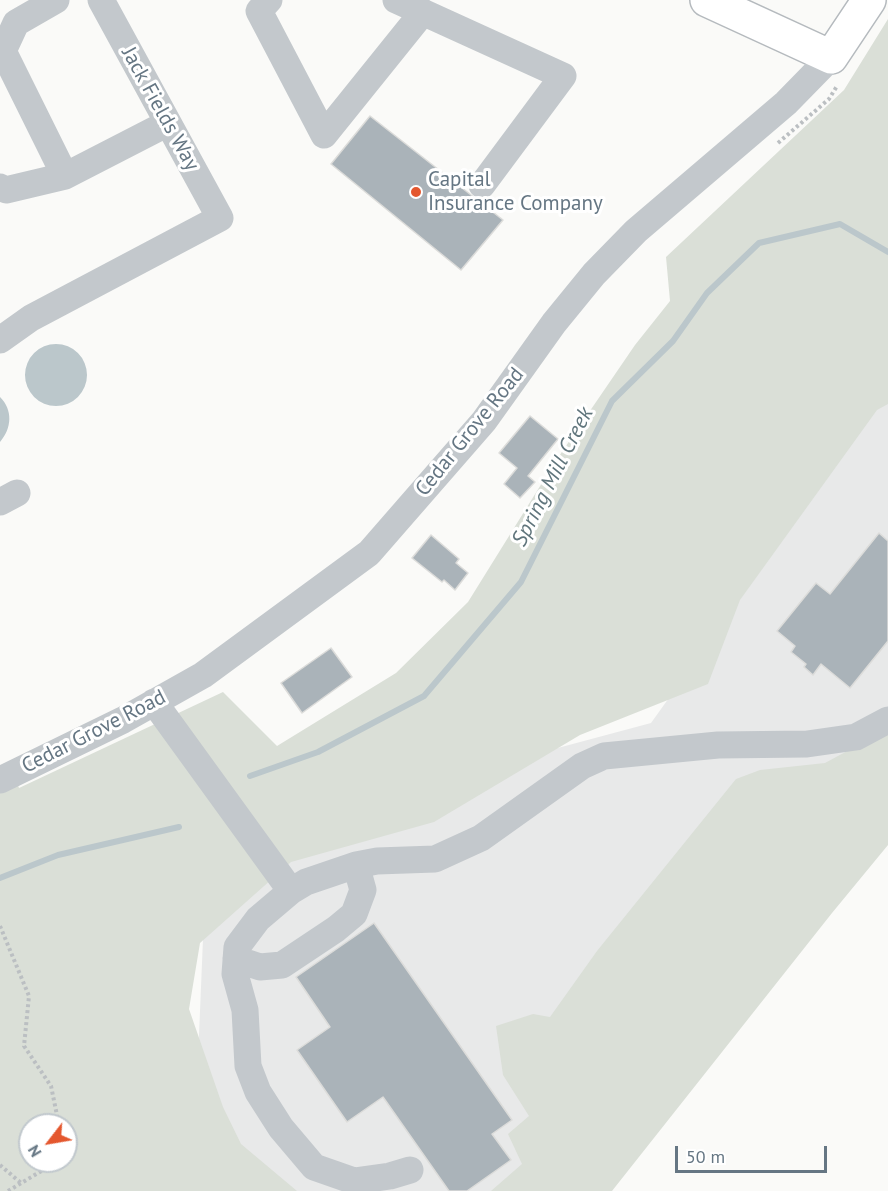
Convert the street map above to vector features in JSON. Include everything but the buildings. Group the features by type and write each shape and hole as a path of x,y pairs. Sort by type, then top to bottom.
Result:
{"main road":[{"path":"707,0 831,57"},
{"name":"Cedar Grove Road","path":"831,57 869,0"}],"street":[{"path":"56,0 16,23 3,51 65,176"},
{"name":"Jack Fields Way","path":"0,340 32,318 220,218 101,0"},
{"path":"269,0 259,11 324,135 440,11"},
{"path":"396,0 440,11 563,76 482,186"},
{"name":"Cedar Grove Road","path":"0,780 123,720 203,675 369,553 484,422 554,323 594,274 636,231 786,103 831,57"},
{"path":"2,191 65,176 168,123"},
{"path":"154,702 291,891"},
{"path":"410,1170 390,1176 354,1181 314,1167 281,1128 258,1092 248,1066 245,1010 235,974 237,947 258,920 291,891 306,882 377,861 435,859 481,838 582,766 604,756 708,746 807,744 856,737 888,720"},
{"path":"236,959 260,967 282,965 336,929 354,914 363,890 356,866"}],"path":[{"path":"0,926 29,996 24,1046 51,1086 57,1113"},
{"path":"0,1165 21,1183"},
{"path":"8,1191 38,1173"}],"shaded area":[{"path":"888,19 888,404 877,410 740,600 708,684 580,735 434,822 291,862 200,943 189,1009 223,1107 241,1144 297,1191 0,1191 0,780 14,774 19,788 223,692 277,746 396,673 468,602 555,462 635,345 670,301 666,257 844,90"},
{"path":"56,344 78,353 87,375 78,397 56,406 34,397 25,375 34,353"},
{"path":"0,397 9,413 9,425 0,442"},
{"path":"888,399 888,770 517,1191 270,1191 196,1108 207,842 651,723 881,402"},
{"path":"888,729 888,845 612,1191 491,1191 522,1164 508,1134 529,1116 503,1075 496,1026 533,1014 550,1017 597,951 736,779 760,770 825,763"}],"waterway":[{"name":"Spring Mill Creek","path":"250,776 318,752 424,696 521,582 612,401 673,341 707,293 759,243 840,224 888,252"},
{"name":"Spring Mill Creek","path":"0,878 58,855 179,827"}],"place":[{"name":"Capital Insurance Company","path":"416,192"}]}
